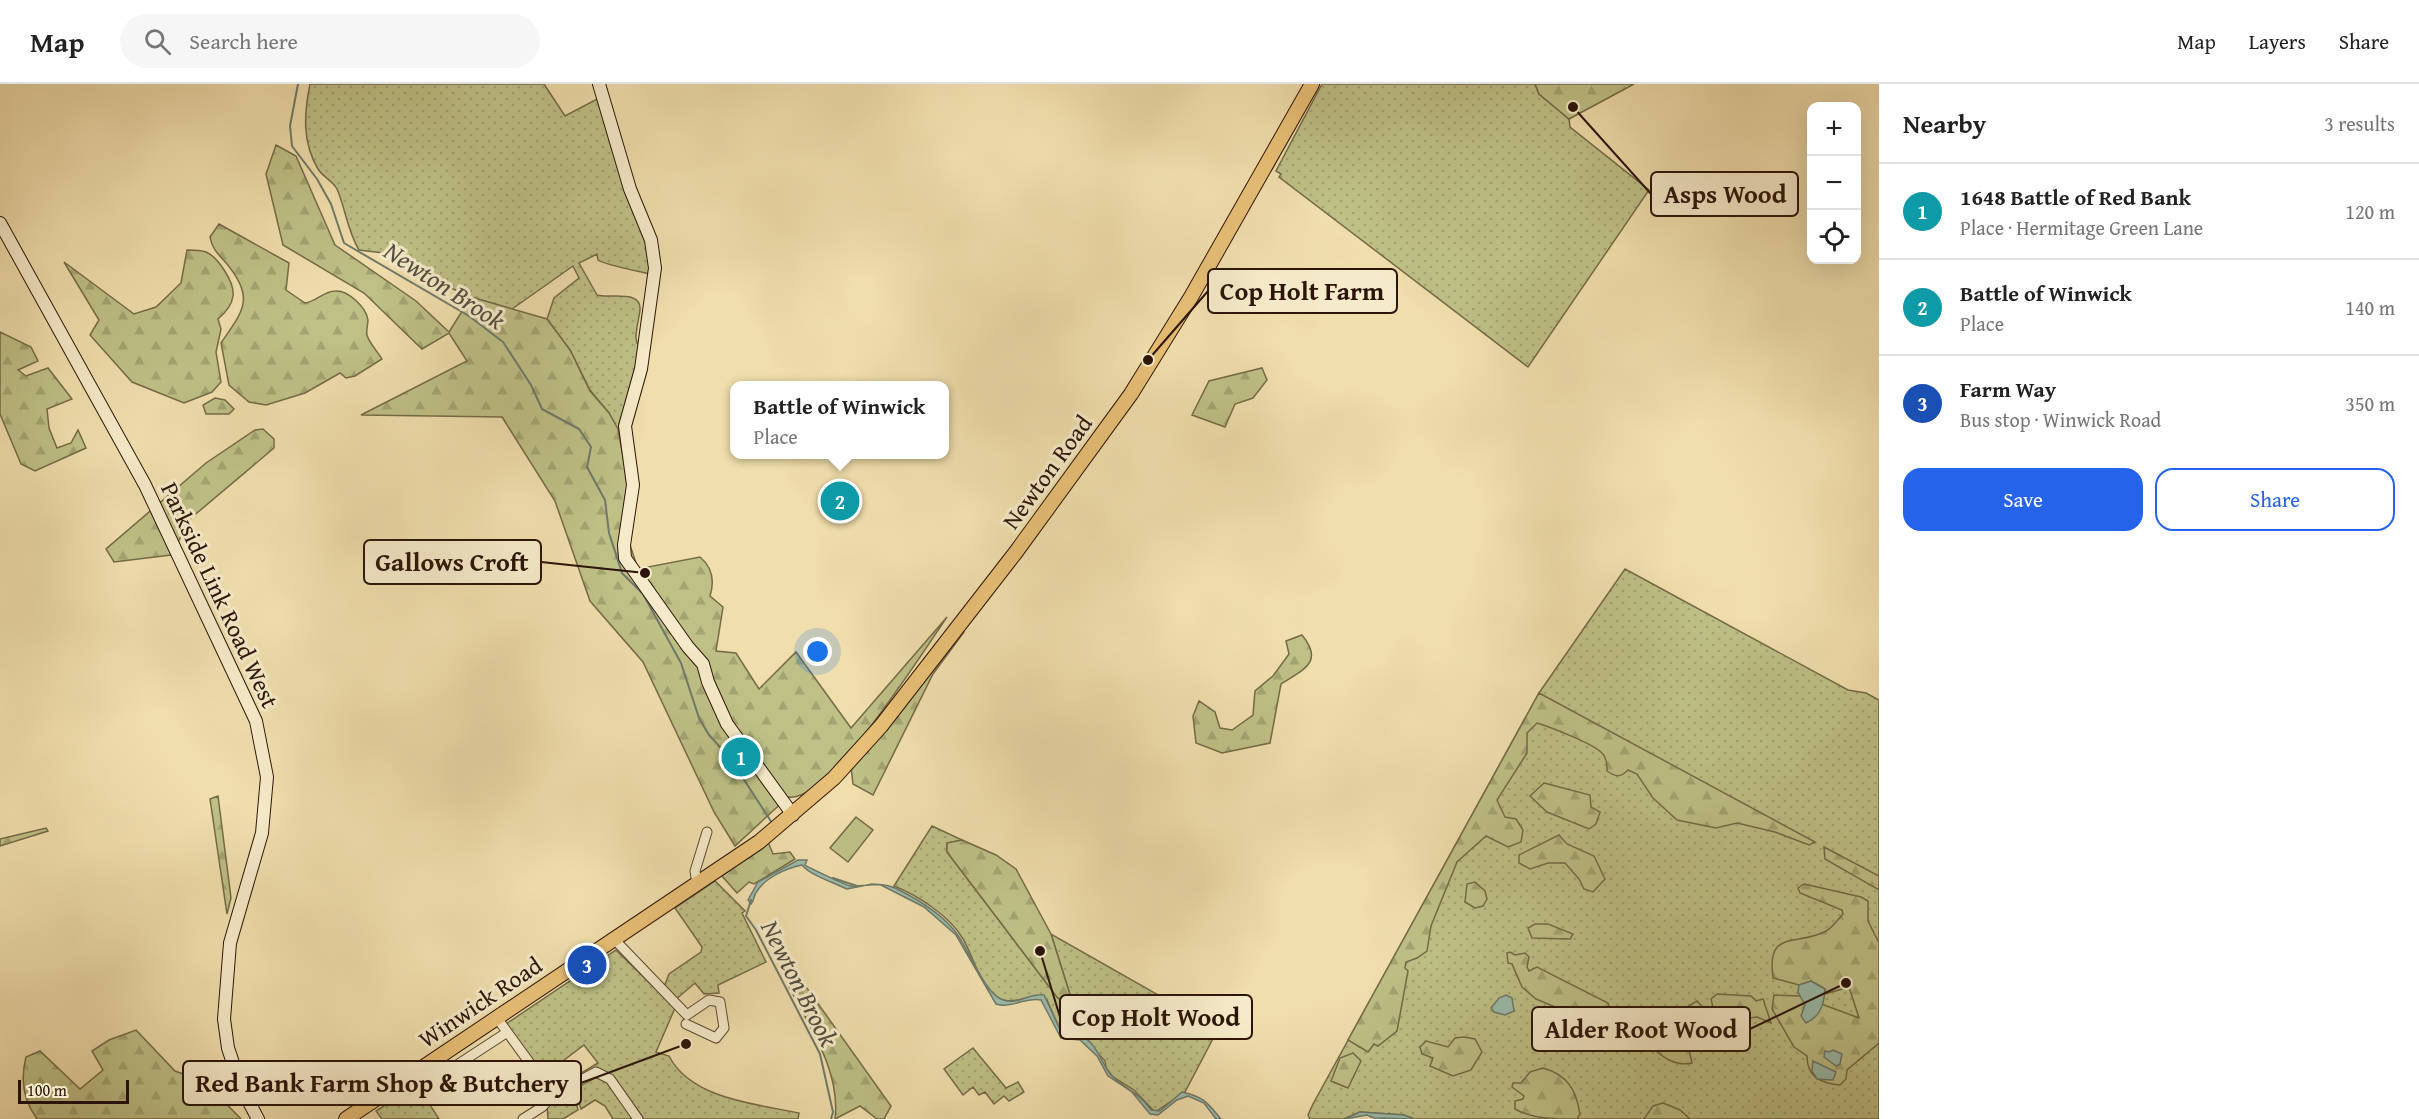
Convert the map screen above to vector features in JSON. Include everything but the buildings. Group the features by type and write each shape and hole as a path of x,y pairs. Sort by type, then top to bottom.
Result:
{"main road":[{"path":"599,84 630,189 651,240 655,268 641,369 626,426 633,485 624,545 625,558 688,647 700,658 727,724 793,815"},
{"name":"Newton Road","path":"759,842 834,778 881,726 1016,552 1118,413 1191,297 1312,84"},
{"name":"Parkside Link Road West","path":"0,223 146,485 256,722 267,777 262,832 230,943 224,1019 228,1048 258,1119"},
{"name":"Winwick Road","path":"346,1119 759,842"}],"street":[{"path":"697,884 695,871 706,832"},
{"path":"614,939 687,1015 710,1000 720,1002 724,1028 716,1038 687,1024"},
{"path":"497,1018 553,1095"},
{"path":"437,1078 506,1033"},
{"path":"491,1088 528,1063"},
{"path":"523,1119 539,1115 553,1095 596,1072 609,1079 638,1119"}],"green space":[{"path":"310,84 544,84 565,116 599,98 647,236 654,275 602,262 598,260 597,254 579,263 597,295 630,297 639,303 636,338 637,343 642,343 621,447 617,429 609,413 590,390 570,350 547,319 554,298 579,278 573,266 512,309 471,297 402,266 384,253 359,250 337,189 318,169 309,149 306,106"},
{"path":"1322,84 1535,84 1539,94 1569,119 1570,127 1649,190 1528,367 1279,177 1281,174 1276,171"},
{"path":"1535,84 1634,84 1569,119 1539,94"},
{"path":"276,145 296,156 335,245 416,301 449,332 471,297 547,319 570,350 590,391 609,413 618,429 631,501 625,530 638,569 700,557 711,574 710,596 723,607 716,651 736,653 759,689 796,652 851,728 947,617 874,722 826,777 805,793 788,797 735,846 714,812 643,662 590,601 555,501 502,417 361,415 467,361 449,333 422,349 364,293 283,245 266,174"},
{"path":"219,224 289,263 286,290 305,303 335,291 345,293 356,300 367,315 368,338 382,359 355,376 346,378 340,373 305,393 266,405 249,402 229,385 221,343 240,314 243,296 236,276 212,245 210,237"},
{"path":"187,250 204,251 216,259 231,284 233,296 228,309 218,319 221,329 216,352 221,382 212,392 184,403 132,382 90,335 99,320 64,262 134,314 156,307 181,283"},
{"path":"0,332 31,347 38,361 18,370 26,376 48,368 72,399 47,409 49,428 57,448 71,443 78,430 86,448 35,471 21,464 0,414"},
{"path":"1262,368 1267,380 1253,398 1235,404 1225,427 1192,415 1209,381"},
{"path":"215,398 225,400 234,409 229,414 206,414 203,405"},
{"path":"263,429 274,439 274,448 191,518 171,555 114,562 106,549 206,463 255,430"},
{"path":"1625,569 1848,690 1866,693 1879,700 1879,1119 1414,1119 1404,1115 1360,1112 1344,1119 1310,1119 1308,1115 1313,1104 1539,693"},
{"path":"961,630 964,632 933,674 873,795 853,784 851,767"},
{"path":"1302,635 1309,645 1311,659 1303,670 1281,684 1270,743 1222,753 1196,743 1193,716 1199,701 1215,712 1220,728 1232,730 1253,715 1255,691 1273,676 1289,654 1286,641"},
{"path":"1539,693 1815,842 1809,845 1775,832 1737,823 1716,828 1677,820 1653,798 1637,774 1628,770 1618,776 1607,771 1605,757 1597,749 1537,723 1527,733 1527,753 1497,800 1505,817 1516,819 1523,830 1521,842 1508,847 1486,836 1457,862 1431,926 1427,951 1406,962 1405,968 1408,971 1397,1031 1378,1046 1374,1044 1368,1052 1348,1040"},
{"path":"1544,783 1590,795 1591,807 1600,812 1596,824 1589,829 1547,812 1530,796"},
{"path":"218,796 231,898 227,914 210,799"},
{"path":"856,817 873,830 848,862 830,848"},
{"path":"932,826 962,840 947,843 947,852 1057,997 1105,1036 1108,1032 1072,1001 1051,934 1218,1029 1185,1092 1155,1112 1134,1090 1113,1077 1106,1068 1105,1061 1083,1037 1062,1034 1047,1000 1033,998 1007,1001 1000,999 989,990 963,939 950,922 923,901 894,886"},
{"path":"46,828 48,831 0,846 0,839"},
{"path":"1559,835 1567,844 1594,856 1605,879 1593,892 1584,889 1579,879 1565,863 1548,863 1530,869 1519,863 1519,855"},
{"path":"962,840 996,855 1016,869 1051,934 1072,1001 1108,1032 1105,1036 1057,997 947,852 947,843"},
{"path":"768,842 773,854 790,852 795,859 754,884 749,882 737,893 722,876"},
{"path":"1824,847 1879,876 1879,890 1825,859"},
{"path":"715,881 745,911 742,913 766,962 718,985 719,993 704,994 695,983 675,1000 664,987 669,974 701,952 702,947 675,908"},
{"path":"1475,882 1485,891 1487,899 1483,906 1475,908 1465,902 1467,884"},
{"path":"1804,884 1861,897 1868,901 1868,921 1879,943 1879,1043 1847,1070 1846,1079 1840,1085 1826,1083 1812,1074 1807,1056 1794,1047 1772,1009 1774,995 1800,996 1859,1018 1849,987 1825,994 1825,989 1811,981 1799,985 1773,978 1772,962 1774,952 1779,945 1826,931 1843,914 1842,910 1800,893 1798,888"},
{"path":"1535,924 1548,924 1573,934 1570,939 1532,938 1528,928"},
{"path":"616,950 675,1008 656,1052 669,1056 679,1070 708,1091 745,1102 799,1113 798,1119 644,1119 610,1074 600,1069 572,1082 570,1080 598,1063 584,1045 555,1067 567,1083 552,1088 506,1024"},
{"path":"1507,953 1515,955 1525,953 1529,957 1527,967 1529,971 1537,967 1608,1003 1609,1006 1595,1013 1599,1022 1596,1035 1587,1039 1581,1036 1558,1008 1536,999 1522,987 1512,964 1508,963"},
{"path":"799,977 891,1106 884,1119 877,1119 860,1106 835,1119 836,1101 828,1066 813,1031 787,983"},
{"path":"1717,994 1751,996 1756,1001 1763,999 1771,1023 1757,1017 1717,1022 1710,1017 1694,1017 1687,1007 1697,1001 1705,1010 1713,1007 1711,999"},
{"path":"136,1030 175,1071 205,1082 241,1119 37,1119 24,1090 23,1074 26,1057 40,1051 80,1089 103,1070 92,1051 109,1040"},
{"path":"1671,1035 1687,1040 1692,1063 1674,1062 1648,1044 1657,1037"},
{"path":"1455,1038 1475,1039 1482,1052 1471,1070 1453,1076 1430,1066 1433,1058 1422,1054 1420,1047 1426,1041 1448,1047"},
{"path":"973,1048 1006,1088 1018,1082 1024,1092 1009,1101 1004,1096 994,1104 985,1092 979,1095 973,1087 963,1095 944,1069"},
{"path":"1353,1053 1361,1061 1348,1088 1331,1081 1340,1058"},
{"path":"1543,1068 1565,1079 1573,1091 1580,1114 1577,1119 1537,1117 1515,1109 1515,1101 1523,1099 1524,1096 1512,1087 1513,1083 1521,1083 1530,1072"},
{"path":"595,1077 608,1081 641,1119 613,1119 605,1106 595,1100 581,1109 574,1085"},
{"path":"417,1085 439,1119 382,1119 376,1111"},
{"path":"572,1087 578,1110 563,1119 548,1119 547,1104"},
{"path":"1663,1103 1680,1110 1690,1119 1644,1119 1653,1106"}],"shaded area":[{"path":"798,860 807,860 805,865 847,885 865,885 847,889 816,875 802,865 771,877 761,886 751,904 748,900 758,882"},
{"path":"881,885 899,890 921,902 942,918 960,938 983,979 996,996 1008,1001 1044,995 1062,1034 1087,1039 1112,1076 1142,1099 1151,1110 1160,1111 1182,1092 1204,1101 1221,1119 1216,1119 1204,1103 1188,1096 1177,1100 1158,1115 1150,1114 1132,1092 1108,1076 1097,1056 1080,1040 1061,1038 1041,1000 1008,1005 996,1004 956,935 924,907"},
{"path":"1811,981 1825,989 1825,994 1823,1005 1818,1013 1806,1023 1801,1016 1805,1005 1798,992 1799,985"},
{"path":"1506,995 1512,998 1514,1011 1505,1015 1494,1012 1491,1008 1499,998"},
{"path":"1833,1050 1842,1054 1840,1064 1836,1066 1824,1057 1825,1051"},
{"path":"1813,1061 1836,1072 1833,1080 1817,1079 1812,1071"},
{"path":"1360,1112 1404,1115 1414,1119 1374,1118 1367,1115 1344,1119"}],"waterway":[{"name":"Newton Brook","path":"298,84 290,126 292,146 317,179 331,204 344,243 469,316 503,342 531,385 542,409 579,429 591,447 587,467 605,500 609,533 622,573 643,594 681,663 699,718 709,735 730,758 772,823"},
{"name":"Newton Brook","path":"833,878 857,886"},
{"name":"Newton Brook","path":"751,900 746,916 756,930 820,1054 833,1112 831,1119"}],"place":[{"name":"Asps Wood","path":"1573,107"},
{"name":"Cop Holt Farm","path":"1148,360"},
{"name":"Battle of Winwick","path":"840,501"},
{"name":"Gallows Croft","path":"645,573"},
{"name":"1648 Battle of Red Bank","path":"741,757"},
{"name":"Cop Holt Wood","path":"1040,951"},
{"name":"Farm Way","path":"587,965"},
{"name":"Alder Root Wood","path":"1846,983"},
{"name":"Red Bank Farm Shop & Butchery","path":"686,1044"}]}
